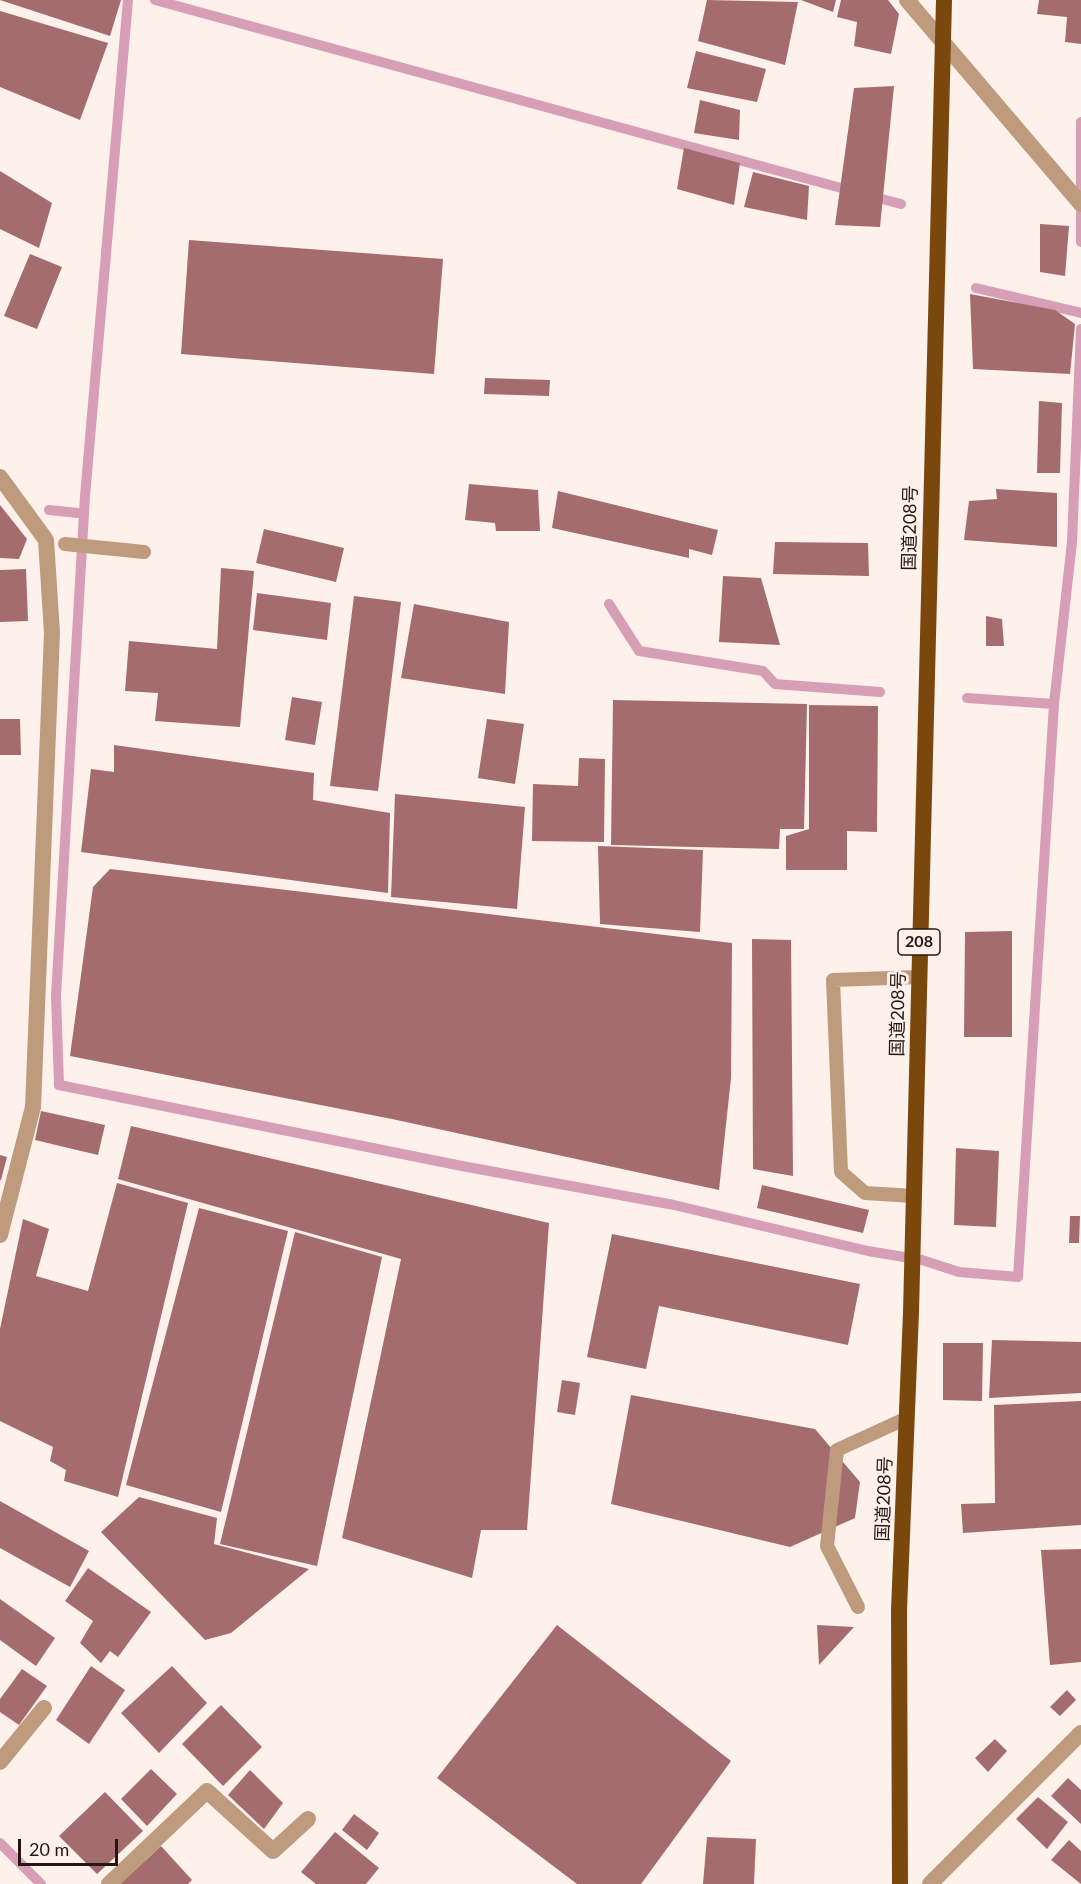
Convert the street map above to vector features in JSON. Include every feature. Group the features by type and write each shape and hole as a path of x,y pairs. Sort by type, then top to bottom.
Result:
{"highway":[{"name":"国道208号","path":"900,1884 899,1610 914,1196 944,0"}],"street":[{"path":"907,0 943,45 1081,204"},
{"path":"0,477 46,540 52,633 33,1107 0,1235"},
{"path":"0,1762 44,1708"},
{"path":"930,1884 1081,1733"},
{"path":"109,1884 207,1791 273,1851 308,1819"}],"lane":[{"path":"65,544 144,552"},
{"path":"914,1196 865,1193 841,1172 833,980 919,976"},
{"path":"858,1607 827,1546 837,1450 907,1418"}],"building":[{"path":"0,0 121,0 110,36"},
{"path":"707,0 798,2 785,65 698,41"},
{"path":"801,0 836,0 833,12"},
{"path":"841,0 888,0 899,14 891,54 854,46 857,22 837,17"},
{"path":"1039,0 1081,0 1081,44 1065,42 1067,17 1037,14"},
{"path":"0,11 108,43 80,120 0,87"},
{"path":"696,51 766,69 757,102 687,88"},
{"path":"894,86 880,227 835,225 854,88"},
{"path":"700,100 740,110 739,140 694,133"},
{"path":"684,148 740,163 734,205 677,189"},
{"path":"0,171 52,203 39,248 0,229"},
{"path":"753,172 809,186 807,220 744,207"},
{"path":"1040,224 1069,226 1065,276 1040,272"},
{"path":"189,240 443,259 434,374 181,354"},
{"path":"30,254 62,267 37,329 4,316"},
{"path":"970,294 1055,310 1075,324 1070,374 973,369"},
{"path":"485,378 550,380 549,396 484,394"},
{"path":"1039,401 1062,403 1060,473 1037,473"},
{"path":"469,484 538,490 540,531 496,531 495,523 465,520"},
{"path":"996,489 1057,493 1057,547 964,540 969,501 997,499"},
{"path":"558,491 718,530 712,555 689,549 689,558 552,528"},
{"path":"0,505 27,539 19,559 0,558"},
{"path":"264,529 344,548 336,582 256,563"},
{"path":"775,542 868,543 869,576 773,574"},
{"path":"221,568 254,571 240,727 155,721 158,693 125,691 129,641 217,649"},
{"path":"26,569 28,621 0,622 0,570"},
{"path":"723,576 761,578 780,645 719,642"},
{"path":"257,593 331,603 327,640 253,630"},
{"path":"354,596 401,602 378,791 330,786"},
{"path":"414,604 509,622 505,694 401,678"},
{"path":"986,616 1002,619 1004,646 986,646"},
{"path":"292,697 322,702 315,745 285,740"},
{"path":"613,700 807,704 804,829 780,829 779,849 611,845"},
{"path":"809,705 878,706 877,832 847,831 847,870 786,870 786,836 809,829"},
{"path":"0,719 20,719 21,755 0,755"},
{"path":"487,719 524,724 515,784 478,778"},
{"path":"114,745 314,773 313,800 390,813 388,893 81,852 91,769 114,772"},
{"path":"579,758 605,759 604,842 532,841 533,784 578,786"},
{"path":"395,794 525,807 517,909 391,897"},
{"path":"598,846 703,850 700,932 600,924"},
{"path":"110,869 732,943 731,1078 719,1190 392,1119 70,1056 93,887"},
{"path":"1012,931 1012,1037 964,1037 965,932"},
{"path":"752,939 791,940 793,1176 753,1169"},
{"path":"41,1111 105,1125 98,1155 35,1140"},
{"path":"131,1126 549,1223 527,1530 481,1530 472,1578 342,1538 401,1259 118,1179"},
{"path":"956,1148 999,1151 996,1227 954,1225"},
{"path":"0,1155 7,1157 1,1180 0,1180"},
{"path":"117,1183 188,1203 118,1497 64,1481 66,1470 50,1461 53,1447 0,1421 0,1329 23,1219 49,1229 36,1276 88,1291"},
{"path":"762,1185 869,1210 863,1233 757,1208"},
{"path":"199,1208 288,1231 221,1512 126,1485"},
{"path":"1070,1216 1080,1216 1079,1243 1069,1243"},
{"path":"295,1232 382,1257 317,1566 220,1544"},
{"path":"612,1234 860,1284 848,1345 659,1306 646,1369 587,1357"},
{"path":"992,1340 1081,1342 1081,1393 989,1398"},
{"path":"943,1343 983,1343 982,1401 943,1400"},
{"path":"562,1380 580,1383 575,1415 557,1412"},
{"path":"631,1395 815,1429 860,1482 855,1518 790,1547 611,1504"},
{"path":"1081,1401 1081,1525 963,1533 961,1504 995,1503 994,1405"},
{"path":"139,1497 217,1518 214,1544 309,1569 231,1633 205,1640 101,1532"},
{"path":"0,1501 89,1551 70,1587 0,1548"},
{"path":"1081,1549 1081,1662 1050,1665 1041,1550"},
{"path":"88,1568 151,1612 118,1657 110,1651 101,1663 80,1643 93,1621 65,1601"},
{"path":"0,1599 55,1638 36,1666 0,1640"},
{"path":"557,1625 731,1761 641,1884 577,1884 437,1778"},
{"path":"817,1625 854,1627 819,1665"},
{"path":"91,1666 125,1690 89,1744 56,1720"},
{"path":"172,1666 207,1703 159,1753 121,1713"},
{"path":"22,1669 47,1686 19,1725 0,1712 0,1699"},
{"path":"1067,1690 1076,1700 1060,1716 1050,1707"},
{"path":"221,1705 262,1747 223,1786 182,1744"},
{"path":"995,1739 1007,1751 988,1772 975,1758"},
{"path":"151,1769 177,1794 147,1826 121,1799"},
{"path":"250,1770 283,1803 264,1829 228,1795"},
{"path":"1068,1778 1081,1790 1081,1824 1051,1796"},
{"path":"105,1792 143,1831 97,1874 59,1836"},
{"path":"1038,1797 1068,1822 1047,1849 1016,1819"},
{"path":"354,1814 379,1833 367,1850 342,1830"},
{"path":"335,1832 379,1868 366,1884 316,1884 301,1872"},
{"path":"707,1837 756,1839 754,1884 703,1884"},
{"path":"1069,1840 1081,1851 1081,1884 1051,1860"},
{"path":"161,1846 192,1880 188,1884 120,1884"}],"waterway":[{"path":"128,0 85,496 56,996 59,1085 462,1166 674,1205 868,1251 922,1260 959,1272 1018,1277 1054,704 1072,542 1081,329"},
{"path":"155,0 852,191"},
{"path":"1081,122 1081,242"},
{"path":"870,196 901,204"},
{"path":"976,288 1081,313"},
{"path":"49,510 78,513"},
{"path":"609,604 639,651 763,671 775,684 880,692"},
{"path":"967,698 1054,704"},
{"path":"0,1843 41,1884"}]}
